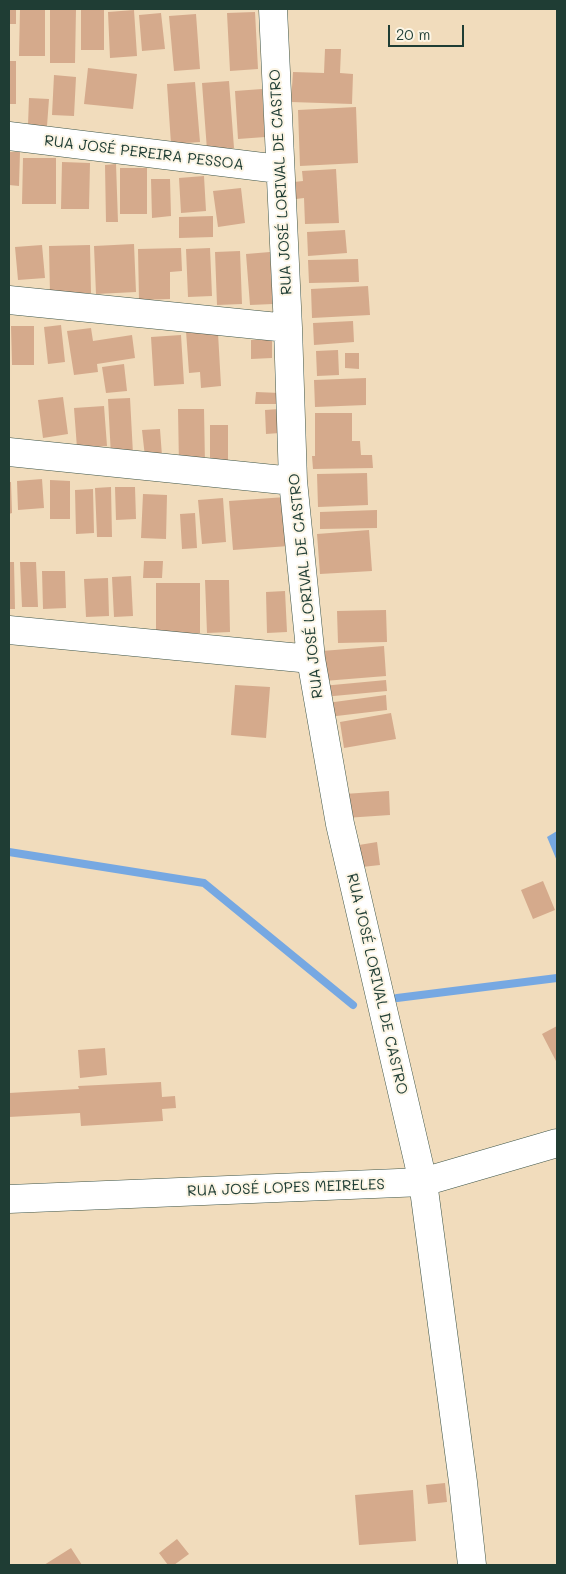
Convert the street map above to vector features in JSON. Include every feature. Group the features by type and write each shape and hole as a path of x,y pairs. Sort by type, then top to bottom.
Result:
{"street":[{"name":"RUA JOSÉ LORIVAL DE CASTRO","path":"273,9 293,481 311,659 340,824 423,1182 463,1482 472,1565"},
{"name":"RUA JOSÉ PEREIRA PESSOA","path":"9,136 279,169"},
{"path":"9,300 288,328"},
{"path":"9,452 293,481"},
{"path":"9,630 311,659"},
{"name":"RUA JOSÉ LOPES MEIRELES","path":"9,1199 423,1182 557,1143"}],"water":[{"path":"557,831 557,861 547,837"}],"building":[{"path":"9,9 16,9 16,24 9,24"},
{"path":"20,9 45,9 45,56 19,56"},
{"path":"50,9 76,9 75,63 50,63"},
{"path":"81,9 104,9 104,50 81,50"},
{"path":"134,10 137,56 110,58 108,12"},
{"path":"255,12 258,69 230,71 227,13"},
{"path":"161,13 165,49 142,51 139,15"},
{"path":"196,14 200,69 174,71 169,16"},
{"path":"325,49 341,49 340,73 353,74 352,104 291,102 293,72 324,73"},
{"path":"9,61 16,61 16,104 9,104"},
{"path":"88,68 137,74 133,109 84,104"},
{"path":"54,75 76,77 74,116 52,115"},
{"path":"229,81 234,148 207,150 202,83"},
{"path":"195,82 200,142 171,144 167,84"},
{"path":"262,89 265,137 238,139 235,91"},
{"path":"29,98 49,99 47,126 28,125"},
{"path":"356,107 358,163 300,166 298,110"},
{"path":"9,152 20,152 19,186 9,185"},
{"path":"23,158 56,158 56,204 22,204"},
{"path":"62,162 90,163 89,209 61,209"},
{"path":"116,164 118,222 106,222 105,165"},
{"path":"120,168 147,168 147,214 120,214"},
{"path":"336,169 339,223 305,224 304,198 296,199 294,182 303,181 302,171"},
{"path":"204,176 206,211 181,213 179,178"},
{"path":"151,179 170,179 171,216 152,218"},
{"path":"241,188 245,223 218,227 213,191"},
{"path":"213,216 213,237 179,238 179,217"},
{"path":"345,230 347,253 308,256 307,232"},
{"path":"134,244 136,292 96,294 94,246"},
{"path":"42,245 45,278 18,280 15,247"},
{"path":"90,245 91,293 50,294 49,246"},
{"path":"181,248 182,271 170,272 170,299 139,300 138,249"},
{"path":"210,248 212,296 188,297 186,249"},
{"path":"240,251 242,304 217,305 215,252"},
{"path":"270,252 273,304 250,305 246,254"},
{"path":"358,259 359,282 309,283 308,260"},
{"path":"368,286 370,315 312,318 311,289"},
{"path":"353,321 354,342 314,345 313,323"},
{"path":"61,325 65,362 48,364 44,327"},
{"path":"11,326 34,326 34,365 12,365"},
{"path":"91,328 93,341 132,335 135,358 97,364 98,372 74,375 67,331"},
{"path":"203,330 203,334 218,333 221,386 201,388 200,372 189,373 186,331"},
{"path":"181,335 184,384 154,386 151,337"},
{"path":"251,340 272,340 272,358 251,359"},
{"path":"338,350 339,375 317,376 316,351"},
{"path":"345,353 359,353 359,369 345,368"},
{"path":"124,364 127,391 106,393 102,367"},
{"path":"366,378 366,405 315,407 314,380"},
{"path":"256,392 280,393 279,404 255,404"},
{"path":"63,397 68,434 43,438 38,400"},
{"path":"130,398 133,454 111,456 108,399"},
{"path":"104,406 107,446 77,448 74,408"},
{"path":"178,409 204,409 205,465 179,466"},
{"path":"279,409 280,433 266,434 265,410"},
{"path":"315,413 352,413 352,441 360,441 361,455 372,455 373,468 313,469 312,456 315,456"},
{"path":"210,425 228,425 228,465 210,465"},
{"path":"160,429 162,456 145,457 142,430"},
{"path":"367,473 368,505 318,507 317,474"},
{"path":"42,479 44,508 18,510 17,481"},
{"path":"50,480 70,481 70,519 50,519"},
{"path":"9,482 11,482 12,513 9,514"},
{"path":"111,487 112,537 97,537 95,488"},
{"path":"115,487 135,487 136,519 116,520"},
{"path":"93,489 94,533 76,534 75,490"},
{"path":"143,494 167,495 166,539 141,538"},
{"path":"286,497 289,546 233,550 229,501"},
{"path":"223,498 226,542 202,544 198,500"},
{"path":"377,510 377,528 320,529 320,512"},
{"path":"195,513 197,548 182,549 180,514"},
{"path":"369,530 372,571 320,574 317,534"},
{"path":"144,561 163,561 162,578 143,578"},
{"path":"9,562 14,562 15,609 9,609"},
{"path":"20,562 36,562 38,607 22,607"},
{"path":"42,571 65,571 66,608 43,609"},
{"path":"131,576 133,616 114,617 112,577"},
{"path":"108,578 109,616 86,617 84,579"},
{"path":"205,580 229,580 230,632 207,633"},
{"path":"156,583 200,583 200,633 156,633"},
{"path":"285,591 287,632 267,633 266,592"},
{"path":"386,610 387,642 338,643 337,611"},
{"path":"384,646 386,676 324,681 322,651"},
{"path":"386,680 387,691 323,697 322,686"},
{"path":"235,685 270,687 266,738 231,735"},
{"path":"386,695 387,710 328,717 327,703"},
{"path":"391,713 396,739 344,748 340,722"},
{"path":"389,791 390,815 345,818 344,794"},
{"path":"377,842 380,865 362,867 359,845"},
{"path":"543,881 555,910 533,919 521,890"},
{"path":"557,1026 557,1063 542,1034"},
{"path":"105,1048 107,1075 80,1078 78,1050"},
{"path":"161,1082 162,1097 175,1096 176,1108 162,1109 163,1121 81,1126 80,1113 9,1117 9,1093 79,1089 78,1086"},
{"path":"445,1483 447,1502 428,1504 426,1485"},
{"path":"413,1490 416,1541 359,1545 355,1495"},
{"path":"177,1539 189,1554 174,1565 168,1565 159,1553"},
{"path":"71,1548 82,1565 44,1565"}],"waterway":[{"path":"9,852 204,883 353,1005"},
{"path":"397,998 557,978"}]}
